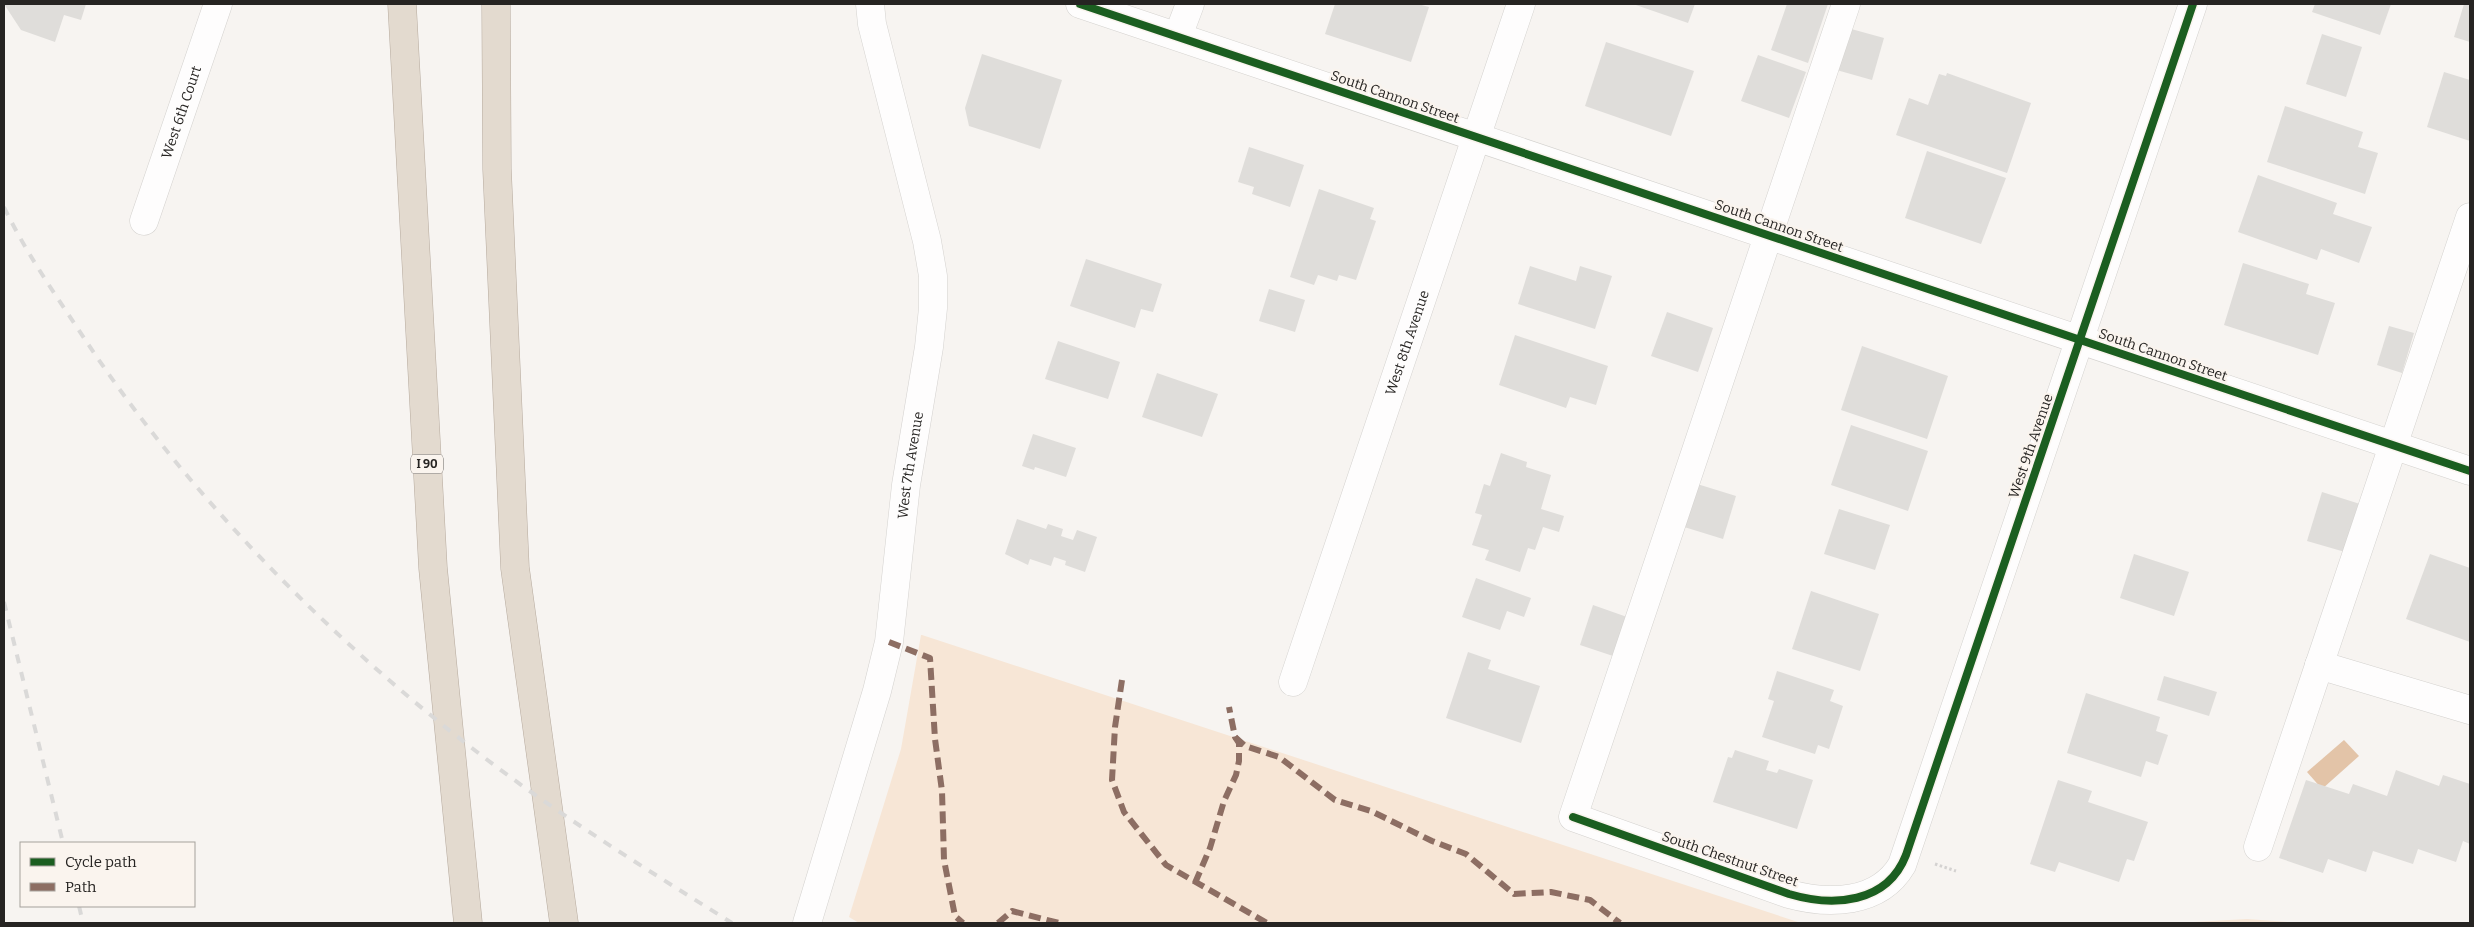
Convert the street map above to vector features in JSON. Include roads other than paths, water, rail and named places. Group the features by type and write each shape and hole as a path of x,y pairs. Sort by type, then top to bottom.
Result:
{"highway":[{"name":"I 90","path":"402,4 433,568 468,923"},
{"path":"496,4 496,169 515,568 564,923"}],"street":[{"name":"West 6th Court","path":"144,221 218,4"},
{"name":"West 7th Avenue","path":"807,923 877,691 889,642 906,485 929,346 933,308 933,276 927,241 872,24 870,4"},
{"name":"South Cannon Street","path":"1080,4 2470,471"},
{"path":"1178,36 1190,4"},
{"name":"West 8th Avenue","path":"1293,682 1521,4"},
{"path":"1768,235 1846,4"},
{"name":"West 9th Avenue","path":"1880,888 1896,874 1906,855 2193,4"},
{"path":"2258,847 2470,216"},
{"name":"South Chestnut Street","path":"1768,235 1573,817 1800,897 1835,901 1862,896 1880,888"},
{"path":"2319,665 2470,710"}],"railway":[{"path":"4,207 44,277 132,407 232,527 286,584 343,639 463,741 524,787 575,822 732,923"},
{"path":"4,602 63,842"},
{"path":"79,907 83,923"}]}
